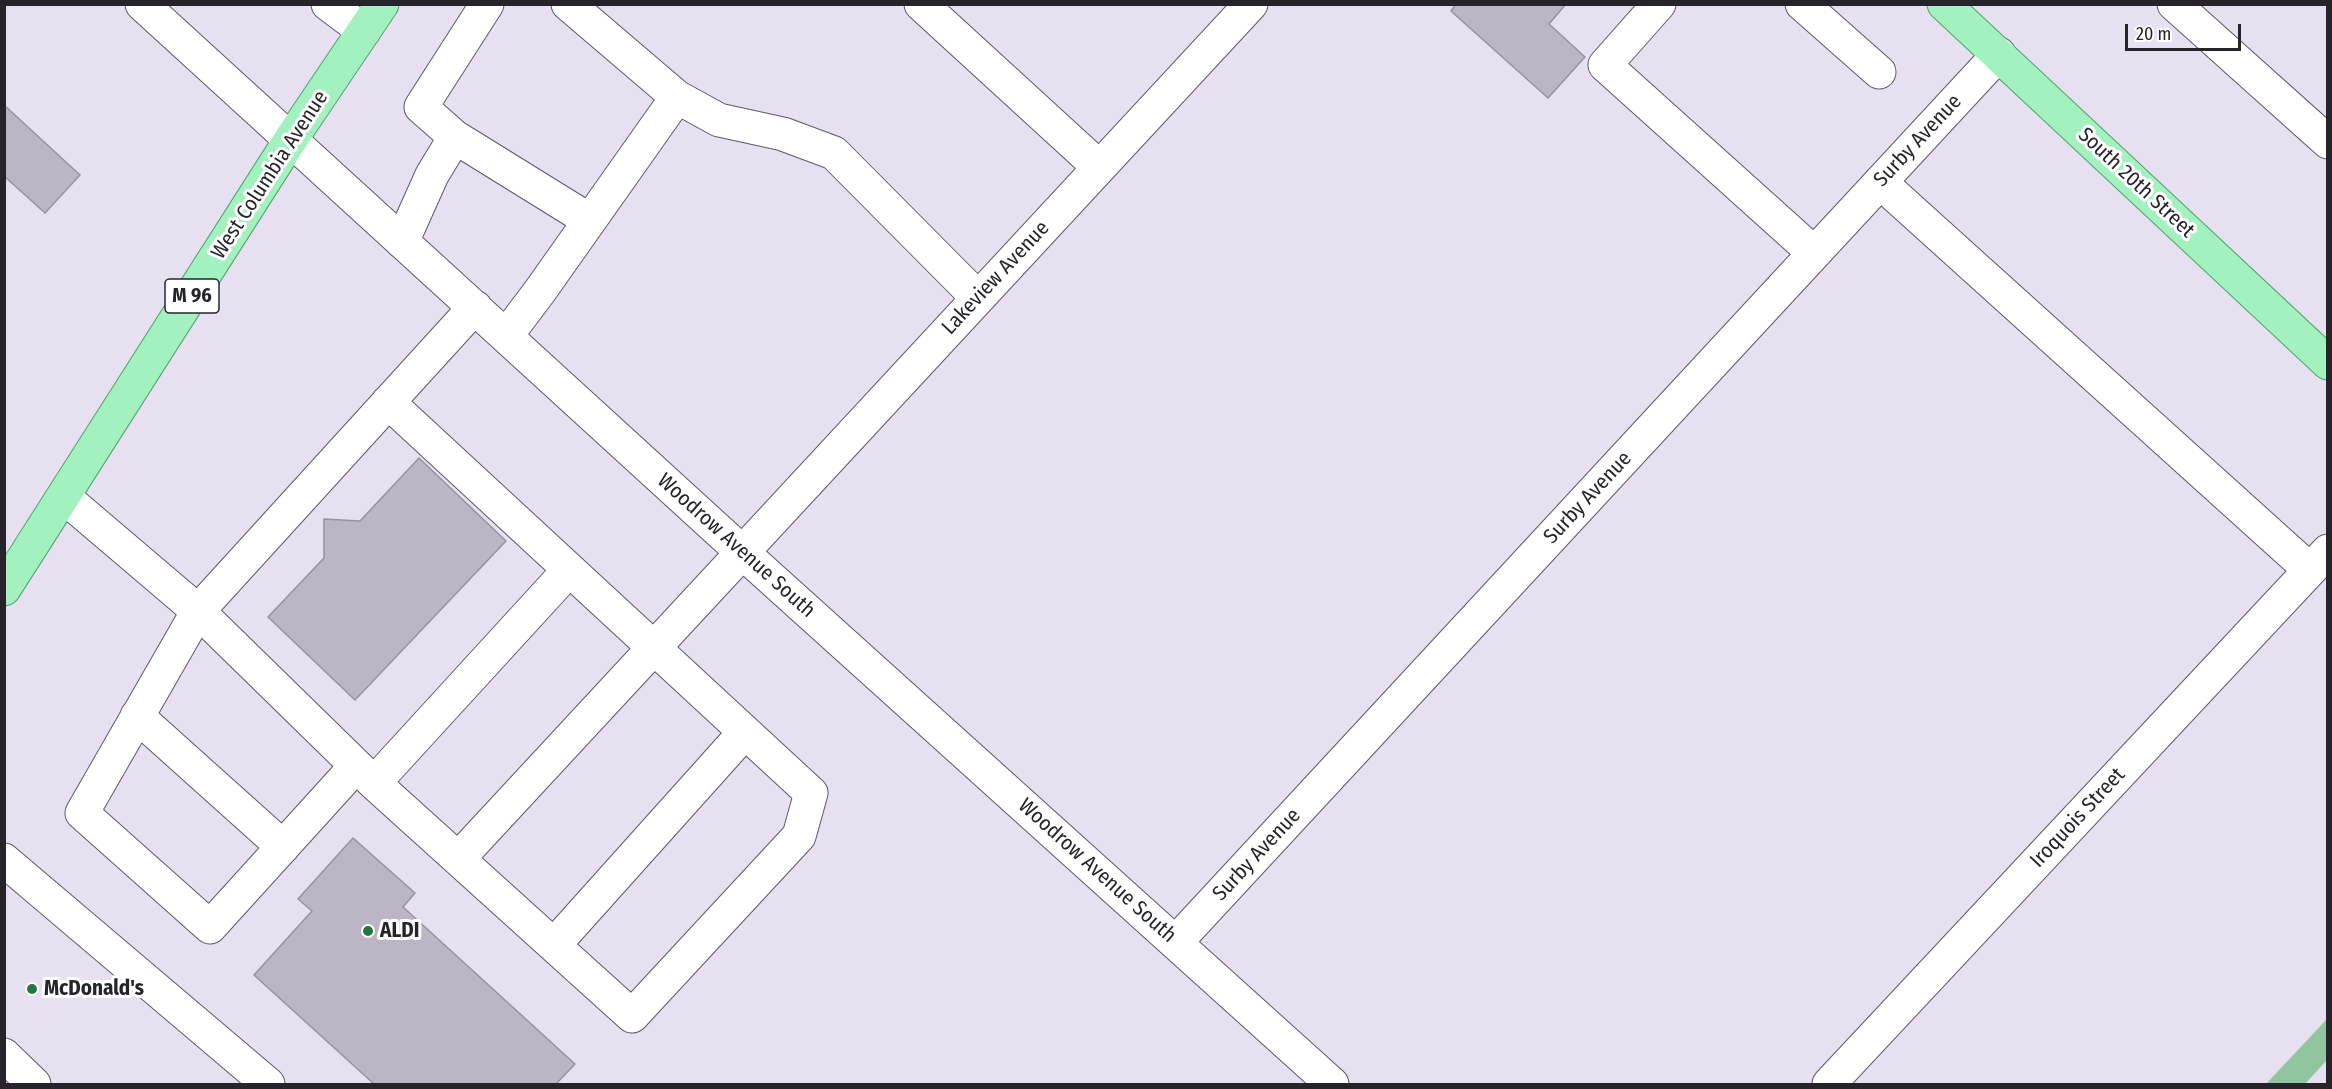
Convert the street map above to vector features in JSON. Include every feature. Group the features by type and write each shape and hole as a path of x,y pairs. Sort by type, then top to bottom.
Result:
{"main road":[{"name":"South 20th Street","path":"1944,4 2328,363"},
{"name":"West Columbia Avenue","path":"9,573 64,497 291,139 373,18"}],"street":[{"path":"328,4 373,18"},
{"path":"487,4 421,107 454,137 589,220"},
{"path":"568,4 677,97 719,120 783,134 834,153 978,298"},
{"path":"921,4 1100,167"},
{"name":"Lakeview Avenue","path":"458,859 1251,4"},
{"path":"1659,4 1605,65 1814,254"},
{"path":"1802,4 1879,72"},
{"path":"2174,4 2328,142"},
{"name":"Woodrow Avenue South","path":"157,9 291,139 402,242 1332,1084"},
{"name":"Surby Avenue","path":"1176,942 1999,54"},
{"path":"506,336 677,97"},
{"path":"402,242 432,175 454,137"},
{"path":"1880,182 2319,561"},
{"path":"475,307 198,611 82,813 210,927 283,846 365,774 569,570"},
{"path":"64,497 198,611 365,774 632,1016 799,836 811,793 388,402"},
{"name":"Iroquois Street","path":"1829,1084 2319,561"},
{"path":"137,716 283,846"},
{"path":"554,945 745,732"},
{"path":"10,875 268,1084"},
{"path":"4,1055 34,1084"}],"green space":[{"path":"2327,1019 2327,1060 2305,1084 2266,1084"}],"building":[{"path":"1456,4 1566,4 1549,24 1585,57 1548,98 1451,11"},
{"path":"4,105 80,175 45,213 4,176"},
{"path":"419,458 506,541 355,700 268,617 324,558 324,519 360,521"},
{"path":"353,838 415,893 403,907 575,1064 556,1084 374,1084 254,975 312,911 298,899"}],"place":[{"name":"ALDI","path":"368,931"},
{"name":"McDonald's","path":"32,989"}]}
